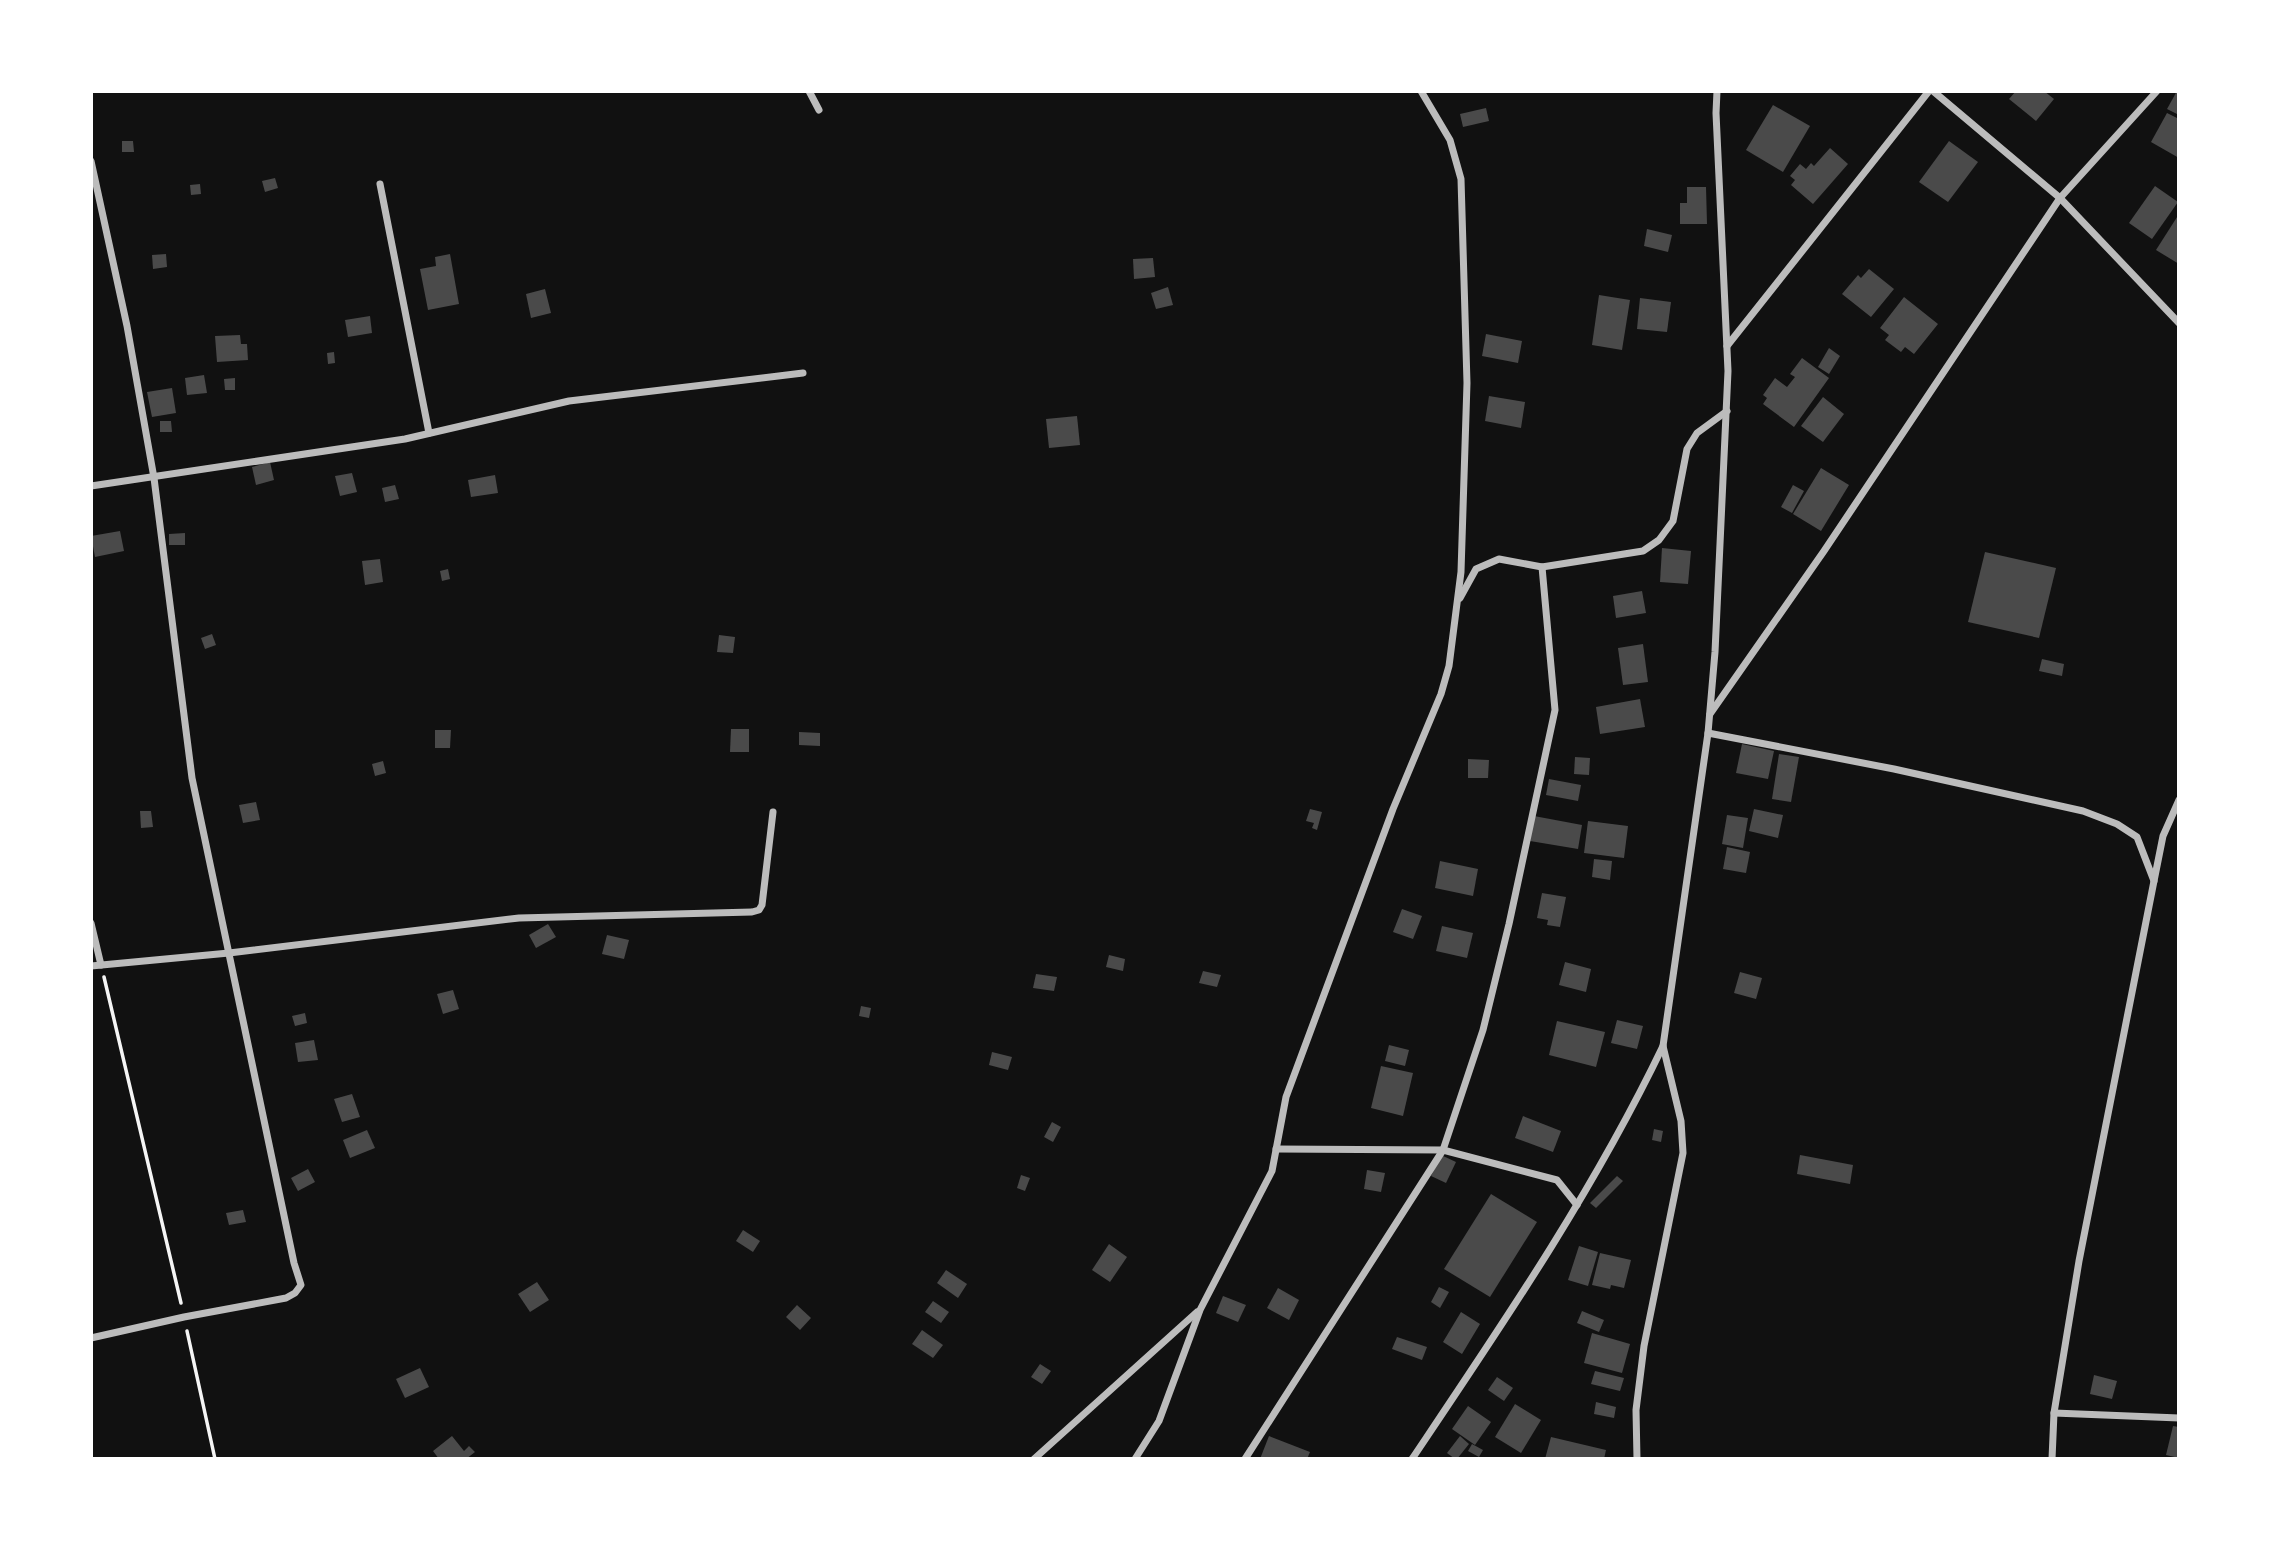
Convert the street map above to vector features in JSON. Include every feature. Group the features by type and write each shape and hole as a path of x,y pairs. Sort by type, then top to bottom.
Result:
{"street":[{"path":"809,91 819,110"},
{"path":"1135,1459 1159,1421 1200,1310 1272,1171 1286,1097 1393,809 1441,694 1449,666 1461,572 1467,383 1461,179 1450,140 1422,91"},
{"path":"1412,1459 1549,1253 1647,1080 1663,1046 1710,715 1728,371 1717,91"},
{"path":"1726,346 1931,91 2060,198 2179,323"},
{"path":"1710,715 1824,551 2060,198 2157,91"},
{"path":"91,161 127,326 154,478 192,778 294,1263 301,1285 295,1293 286,1298 184,1317 91,1339"},
{"path":"380,184 429,433"},
{"path":"91,486 405,439 569,401 803,373"},
{"path":"1458,602 1476,569 1499,559 1542,566 1643,551 1659,540 1673,521 1687,449 1698,433 1727,411"},
{"path":"1245,1459 1443,1150 1483,1030 1555,710 1542,566"},
{"path":"1708,733 1894,769 2083,811 2117,824 2137,837 2154,881"},
{"path":"2052,1459 2054,1413 2079,1261 2163,836 2179,800"},
{"path":"91,966 229,953 519,918 752,912 759,910 762,905 773,812"},
{"path":"91,923 101,965"},
{"path":"1637,1459 1636,1410 1644,1346 1683,1153 1681,1121 1663,1046"},
{"path":"1276,1149 1443,1150 1557,1180 1577,1205"},
{"path":"1034,1459 1200,1310"},
{"path":"2054,1413 2179,1418"}],"path":[{"path":"101,965 215,1459"}],"building":[{"path":"2016,91 2044,91 2054,99 2036,121 2009,99"},
{"path":"2179,91 2179,115 2167,109"},
{"path":"1773,105 1810,126 1783,172 1746,150"},
{"path":"1486,108 1489,121 1463,127 1460,114"},
{"path":"2167,113 2179,119 2179,158 2151,142"},
{"path":"122,141 133,141 134,152 122,152"},
{"path":"1949,141 1978,162 1948,202 1919,182"},
{"path":"1830,148 1848,164 1813,204 1791,185 1795,180 1790,176 1800,164 1806,169 1811,163 1814,166"},
{"path":"275,178 278,188 265,192 262,181"},
{"path":"200,184 201,194 191,195 190,185"},
{"path":"2155,186 2178,202 2152,239 2129,223"},
{"path":"1687,187 1706,187 1707,224 1680,224 1680,203 1687,203"},
{"path":"2179,214 2179,264 2156,250"},
{"path":"1647,229 1672,235 1668,252 1644,246"},
{"path":"166,254 167,267 153,269 152,255"},
{"path":"450,254 459,304 428,310 420,269 436,266 435,257"},
{"path":"1153,258 1155,277 1134,279 1133,259"},
{"path":"1869,269 1894,289 1871,317 1842,294 1858,275 1861,278"},
{"path":"1168,287 1173,305 1156,309 1151,293"},
{"path":"545,289 551,313 531,318 526,294"},
{"path":"1599,295 1630,300 1622,350 1592,345"},
{"path":"1904,297 1938,324 1914,354 1905,347 1901,352 1885,340 1889,335 1880,328"},
{"path":"1640,298 1671,302 1667,332 1637,329"},
{"path":"370,316 372,333 348,337 345,320"},
{"path":"1486,334 1522,341 1518,363 1482,356"},
{"path":"240,335 241,344 247,344 248,360 217,362 215,336"},
{"path":"1829,348 1840,356 1829,374 1818,367"},
{"path":"334,352 335,363 328,364 327,353"},
{"path":"1802,358 1829,378 1794,427 1763,404 1767,398 1763,395 1775,378 1787,387 1795,377 1790,374"},
{"path":"204,375 207,393 187,395 185,378"},
{"path":"235,378 235,390 225,390 224,379"},
{"path":"172,388 176,413 152,417 147,392"},
{"path":"1489,396 1525,402 1521,428 1485,421"},
{"path":"1823,397 1844,414 1823,442 1801,426"},
{"path":"1077,416 1080,445 1049,448 1046,419"},
{"path":"160,421 171,421 172,432 160,432"},
{"path":"270,462 274,480 256,485 252,467"},
{"path":"1821,468 1849,485 1821,531 1793,514"},
{"path":"352,473 357,492 340,496 335,476"},
{"path":"495,475 498,493 471,497 468,480"},
{"path":"395,485 399,499 385,502 382,488"},
{"path":"1793,485 1804,491 1792,513 1781,507"},
{"path":"120,531 124,551 95,557 91,536"},
{"path":"185,533 185,545 169,545 169,534"},
{"path":"1662,548 1691,551 1688,584 1660,582"},
{"path":"1985,552 2056,568 2039,638 1968,622"},
{"path":"380,559 383,582 365,585 362,561"},
{"path":"448,569 450,579 442,581 440,571"},
{"path":"1642,591 1646,613 1616,618 1613,596"},
{"path":"212,634 216,645 205,649 201,638"},
{"path":"719,635 735,637 733,653 717,652"},
{"path":"1643,644 1648,682 1623,685 1618,648"},
{"path":"2042,659 2064,664 2062,676 2039,671"},
{"path":"1640,699 1645,727 1600,734 1596,707"},
{"path":"731,729 749,729 749,752 730,752"},
{"path":"435,730 451,730 450,748 435,748"},
{"path":"799,732 820,733 820,746 799,745"},
{"path":"1742,744 1774,751 1768,779 1736,773"},
{"path":"1779,754 1799,757 1791,802 1772,799"},
{"path":"1575,757 1590,758 1589,775 1574,774"},
{"path":"1468,759 1489,760 1488,778 1468,778"},
{"path":"383,761 386,773 375,776 372,764"},
{"path":"1549,779 1581,785 1578,801 1546,795"},
{"path":"256,802 260,820 243,823 239,805"},
{"path":"1310,809 1322,812 1317,830 1312,828 1314,823 1306,821"},
{"path":"1754,809 1783,815 1778,838 1749,831"},
{"path":"140,811 151,811 153,827 141,828"},
{"path":"1727,815 1748,818 1743,848 1722,844"},
{"path":"1534,816 1582,825 1578,849 1530,841"},
{"path":"1588,821 1628,826 1624,858 1584,853"},
{"path":"1727,847 1750,852 1746,873 1723,869"},
{"path":"1594,859 1612,861 1610,880 1592,877"},
{"path":"1440,861 1478,869 1473,896 1435,888"},
{"path":"1542,893 1566,897 1560,927 1547,925 1548,920 1537,918"},
{"path":"1402,909 1422,916 1413,939 1393,932"},
{"path":"548,924 556,937 536,948 529,935"},
{"path":"1442,926 1473,933 1467,958 1436,951"},
{"path":"607,935 629,940 624,959 602,954"},
{"path":"1109,955 1125,959 1123,971 1106,967"},
{"path":"1565,962 1591,969 1586,992 1559,985"},
{"path":"1203,971 1221,975 1217,987 1199,983"},
{"path":"1740,972 1762,978 1756,999 1734,993"},
{"path":"1036,974 1057,977 1054,991 1033,988"},
{"path":"453,990 459,1009 443,1014 437,994"},
{"path":"861,1006 871,1008 869,1018 859,1016"},
{"path":"305,1013 307,1023 295,1026 292,1016"},
{"path":"1617,1020 1643,1026 1637,1049 1611,1043"},
{"path":"1557,1021 1605,1032 1596,1067 1549,1055"},
{"path":"314,1040 318,1060 298,1062 295,1043"},
{"path":"1389,1045 1409,1050 1405,1066 1385,1061"},
{"path":"992,1052 1012,1057 1008,1070 989,1065"},
{"path":"1381,1066 1413,1073 1403,1116 1371,1108"},
{"path":"352,1094 360,1117 342,1122 334,1099"},
{"path":"1523,1116 1561,1131 1553,1152 1515,1138"},
{"path":"1052,1122 1061,1127 1053,1142 1044,1137"},
{"path":"1654,1129 1663,1131 1661,1142 1652,1140"},
{"path":"367,1130 375,1148 350,1158 343,1140"},
{"path":"1441,1155 1456,1162 1446,1183 1431,1176"},
{"path":"1800,1155 1853,1165 1850,1184 1797,1174"},
{"path":"308,1169 315,1182 298,1191 291,1178"},
{"path":"1367,1170 1385,1173 1381,1192 1364,1189"},
{"path":"1021,1175 1030,1178 1025,1191 1017,1188"},
{"path":"1617,1176 1623,1181 1596,1208 1590,1203"},
{"path":"1491,1194 1537,1222 1490,1297 1444,1269"},
{"path":"243,1210 246,1222 229,1225 226,1213"},
{"path":"743,1230 760,1241 753,1252 736,1241"},
{"path":"1109,1244 1127,1257 1110,1282 1092,1270"},
{"path":"1579,1246 1598,1252 1588,1286 1568,1280"},
{"path":"1600,1253 1631,1260 1624,1288 1611,1285 1610,1289 1592,1285"},
{"path":"946,1270 967,1284 958,1298 937,1283"},
{"path":"537,1282 549,1300 530,1312 518,1294"},
{"path":"1439,1287 1449,1292 1440,1308 1431,1302"},
{"path":"1278,1288 1299,1300 1289,1320 1267,1308"},
{"path":"1223,1296 1246,1305 1238,1322 1216,1313"},
{"path":"933,1301 949,1312 941,1323 925,1312"},
{"path":"797,1305 811,1318 800,1330 786,1317"},
{"path":"1582,1311 1604,1320 1599,1332 1577,1323"},
{"path":"1461,1312 1480,1324 1462,1354 1443,1342"},
{"path":"922,1330 943,1345 933,1358 912,1344"},
{"path":"1592,1333 1630,1344 1622,1373 1584,1363"},
{"path":"1397,1337 1427,1347 1422,1360 1392,1349"},
{"path":"1040,1364 1051,1371 1042,1384 1031,1377"},
{"path":"420,1368 429,1387 405,1398 396,1379"},
{"path":"1595,1371 1624,1378 1620,1391 1591,1384"},
{"path":"2094,1375 2117,1381 2112,1399 2090,1394"},
{"path":"1497,1377 1513,1388 1504,1401 1488,1390"},
{"path":"1596,1402 1616,1407 1614,1418 1594,1414"},
{"path":"1515,1404 1541,1420 1521,1453 1495,1437"},
{"path":"1468,1406 1491,1422 1475,1445 1452,1429"},
{"path":"2173,1426 2179,1427 2179,1458 2166,1455"},
{"path":"452,1436 464,1451 469,1446 475,1452 466,1459 439,1459 433,1451"},
{"path":"1269,1436 1310,1452 1307,1459 1260,1459"},
{"path":"1460,1436 1469,1444 1455,1459 1447,1453"},
{"path":"1551,1437 1606,1450 1604,1459 1545,1459"},
{"path":"1472,1444 1483,1450 1479,1457 1468,1451"}]}
